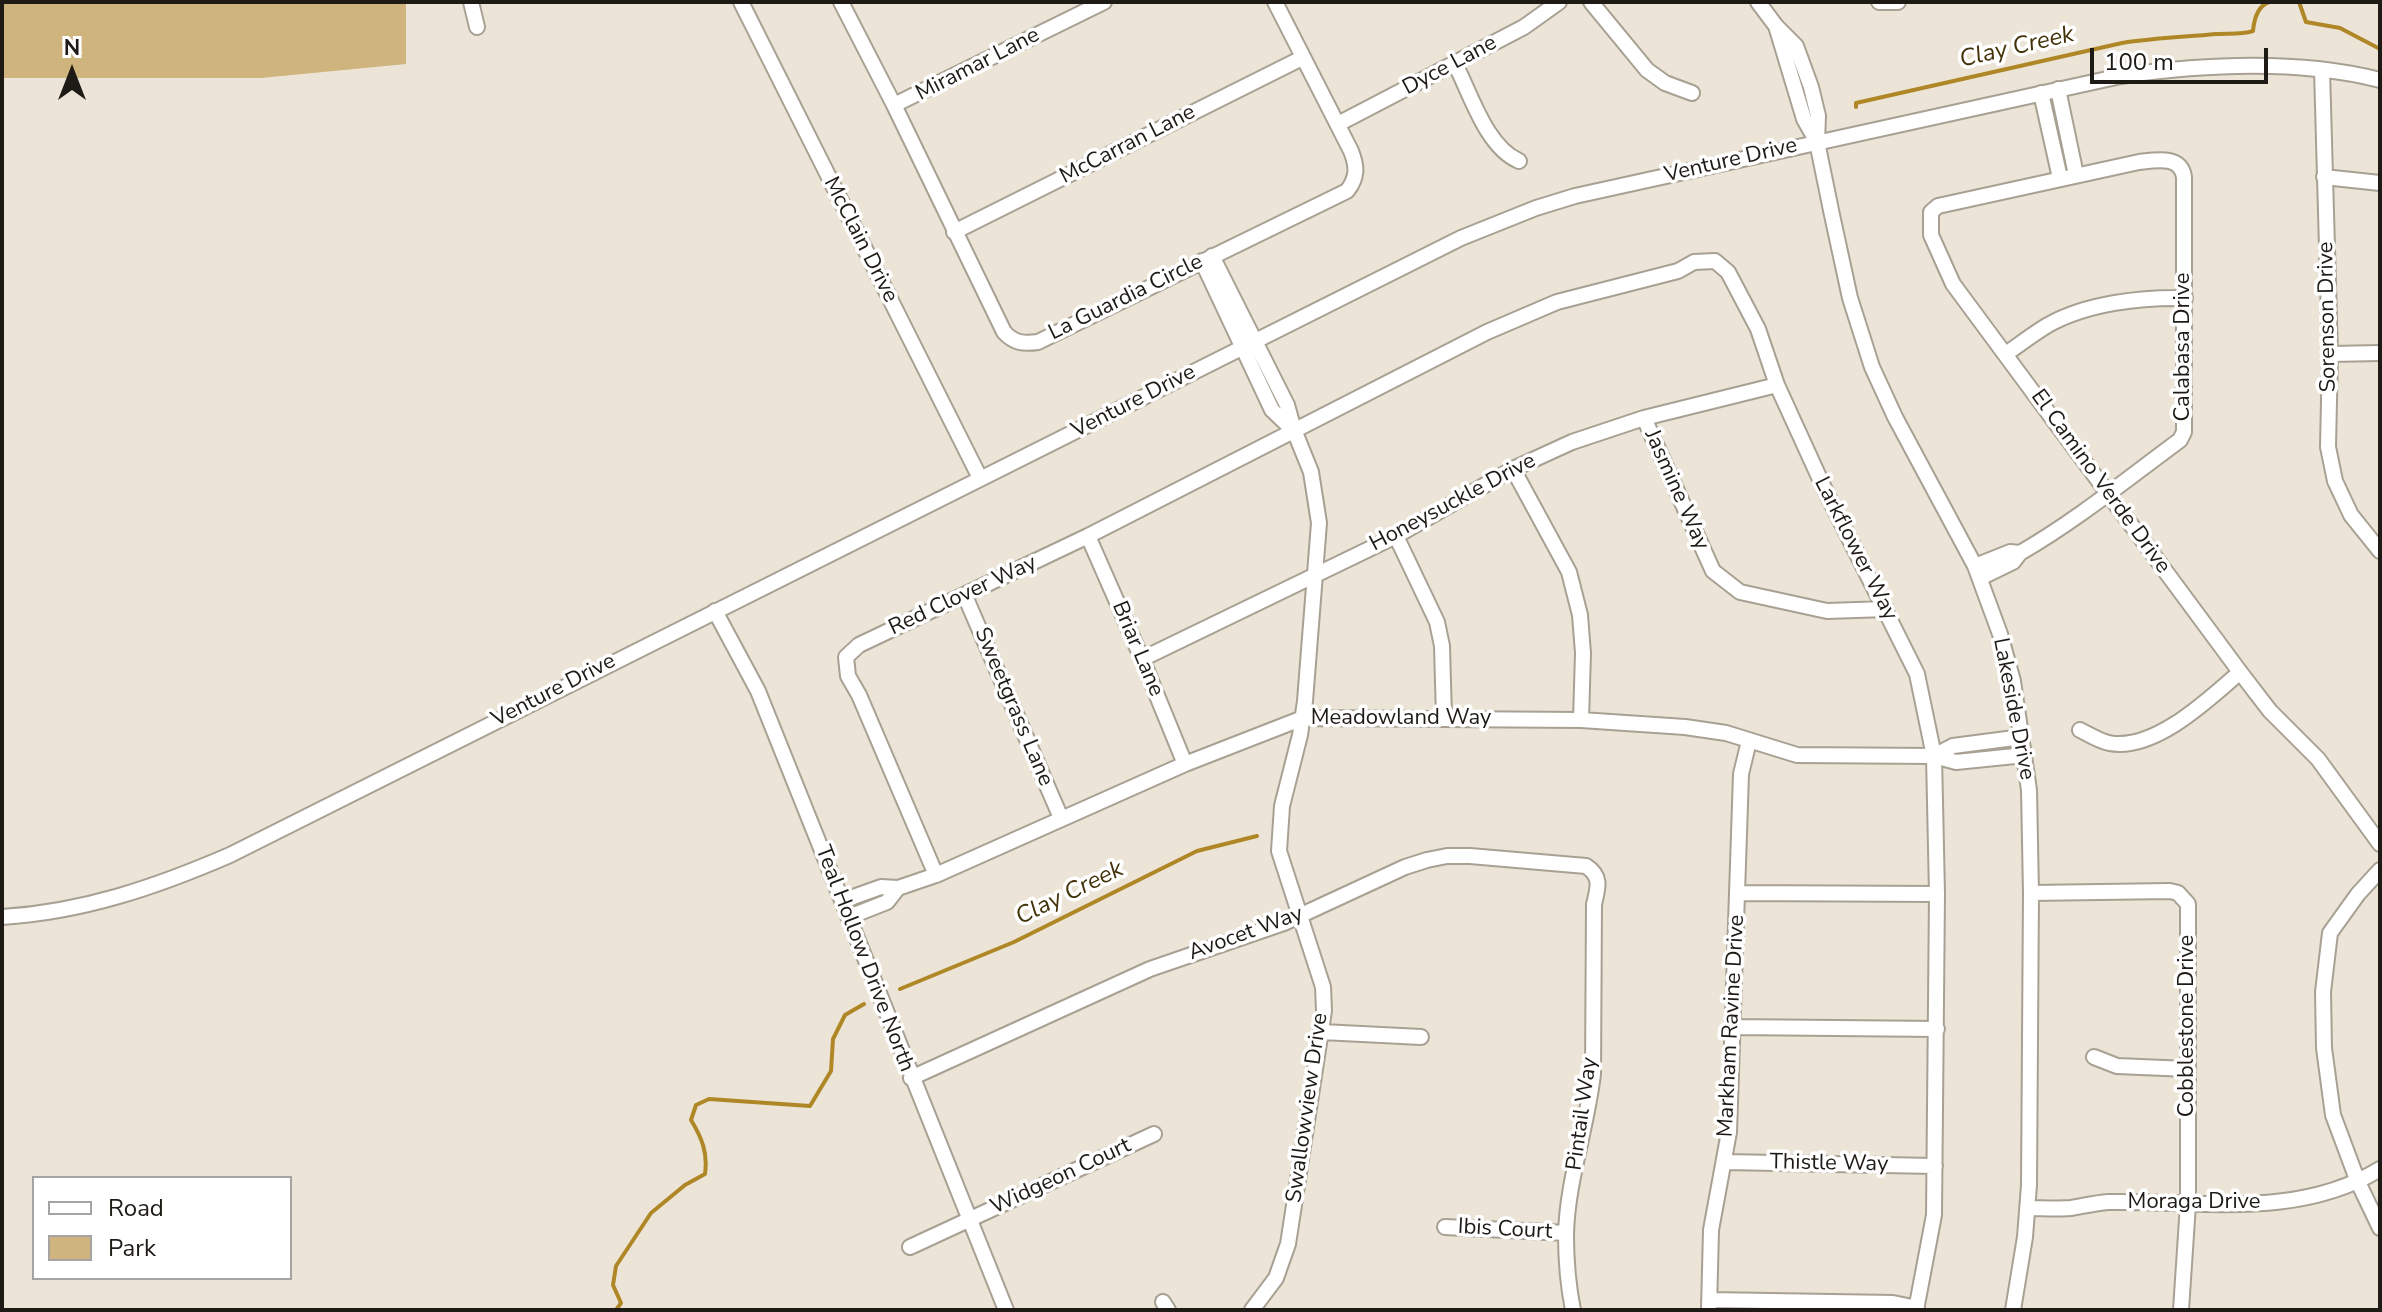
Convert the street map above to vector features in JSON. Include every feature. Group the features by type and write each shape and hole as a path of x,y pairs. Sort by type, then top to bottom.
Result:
{"street":[{"path":"471,2 477,27"},
{"name":"McClain Drive","path":"741,2 980,478"},
{"name":"La Guardia Circle","path":"841,2 1004,332 1012,341 1025,344 1038,342 1347,191 1353,183 1356,165 1275,2"},
{"name":"Miramar Lane","path":"894,105 1104,2"},
{"name":"Dyce Lane","path":"1338,124 1524,27 1559,2"},
{"path":"1591,2 1647,70 1665,83 1692,93"},
{"name":"Lakeside Drive","path":"1758,2 1796,46 1805,68 1818,116 1817,142 1850,298 1872,367 1895,417 1978,572 2006,655 2022,737 2029,790 2031,893 2028,1208 2013,1310"},
{"path":"1879,2 1898,2"},
{"name":"McCarran Lane","path":"954,232 1302,58"},
{"path":"1455,64 1493,140 1502,152 1519,161"},
{"name":"Venture Drive","path":"2,917 78,907 169,882 244,848 1461,238 1536,208 1575,196 2121,76 2194,68 2271,67 2322,70 2380,80"},
{"name":"Sorenson Drive","path":"2322,70 2330,354 2328,447 2335,481 2351,515 2380,551"},
{"path":"2058,89 2076,175"},
{"path":"2041,93 2060,178"},
{"name":"Calabasa Drive","path":"1978,572 2013,562 2020,553 2109,495 2180,440 2184,432 2183,168 2170,160 2156,160 2076,175"},
{"name":"El Camino Verde Drive","path":"2076,175 1938,206 1931,212 1931,235 1953,284 2240,672 2270,711 2318,759 2380,844"},
{"path":"2324,177 2380,183"},
{"name":"Swallowview Drive","path":"1207,258 1249,344 1272,410 1294,430 1311,472 1319,523 1303,718 1282,806 1278,838 1279,851 1323,987 1322,1032 1288,1244 1276,1278 1252,1310"},
{"name":"Larkflower Way","path":"1294,430 1487,332 1557,302 1678,271 1694,262 1715,261 1728,272 1758,329 1777,385 1824,488 1917,674 1934,756 1937,894 1934,1215 1916,1309"},
{"path":"2006,354 2049,324 2070,316 2143,299 2185,298"},
{"path":"2330,354 2380,353"},
{"name":"Honeysuckle Drive","path":"1142,659 1396,536 1513,469 1572,442 1644,418 1777,385"},
{"name":"Jasmine Way","path":"1644,418 1713,571 1740,592 1827,611 1886,609"},
{"name":"Red Clover Way","path":"936,875 848,676 846,657 859,645 1088,536 1294,430"},
{"path":"1513,469 1569,572 1580,615 1583,653 1581,720"},
{"name":"Briar Lane","path":"1088,536 1185,764"},
{"path":"1396,536 1437,622 1442,646 1444,718"},
{"name":"Sweetgrass Lane","path":"965,596 1061,818"},
{"name":"Teal Hollow Drive North","path":"715,611 758,691 1006,1310"},
{"path":"2080,730 2111,743 2137,742 2152,737 2175,723 2240,672"},
{"name":"Meadowland Way","path":"842,901 881,887 898,888 936,875 1185,764 1303,718 1581,720 1726,733 1797,755 1934,756 1956,762 2025,755"},
{"name":"Meadowland Way","path":"1934,756 1953,746 2022,737"},
{"name":"Markham Ravine Drive","path":"1709,1305 1711,1230 1729,1132 1741,774 1749,741"},
{"name":"Avocet Way","path":"911,1078 1150,969 1299,917 1405,867 1447,856 1586,866 1594,871"},
{"path":"2380,870 2330,933 2323,992 2324,1048 2333,1115 2358,1182 2380,1228"},
{"name":"Pintail Way","path":"1573,1310 1566,1233 1570,1195 1593,1074 1594,904 1600,883 1594,871"},
{"name":"Meadowland Way","path":"849,917 887,902 898,888"},
{"name":"Cobblestone Drive","path":"2031,893 2170,891 2184,898 2189,913 2188,1204 2181,1310"},
{"path":"1738,893 1937,894"},
{"path":"1734,1027 1937,1029"},
{"path":"1322,1032 1421,1037"},
{"path":"2094,1057 2117,1066 2188,1069"},
{"name":"Widgeon Court","path":"910,1247 1154,1134"},
{"name":"Thistle Way","path":"1724,1162 1935,1166"},
{"name":"Moraga Drive","path":"2028,1208 2068,1208 2105,1202 2188,1204 2295,1201 2358,1182 2380,1169"},
{"name":"Ibis Court","path":"1445,1227 1566,1233"},
{"path":"1709,1305 1893,1303 1916,1309"}],"green space":[{"path":"2,2 406,2 406,64 261,78 2,78"}],"waterway":[{"name":"Clay Creek","path":"1856,107 1856,103 2122,43 2253,31 2259,10 2269,2"},
{"name":"Clay Creek","path":"2299,2 2306,22 2340,28 2380,49"},
{"name":"Clay Creek","path":"900,989 1014,942 1197,851 1257,836"},
{"name":"Clay Creek","path":"616,1310 621,1303 613,1285 616,1266 651,1213 685,1185 705,1174 703,1146 691,1120 696,1105 709,1099 810,1106 831,1071 833,1039 845,1015 864,1004"}]}
